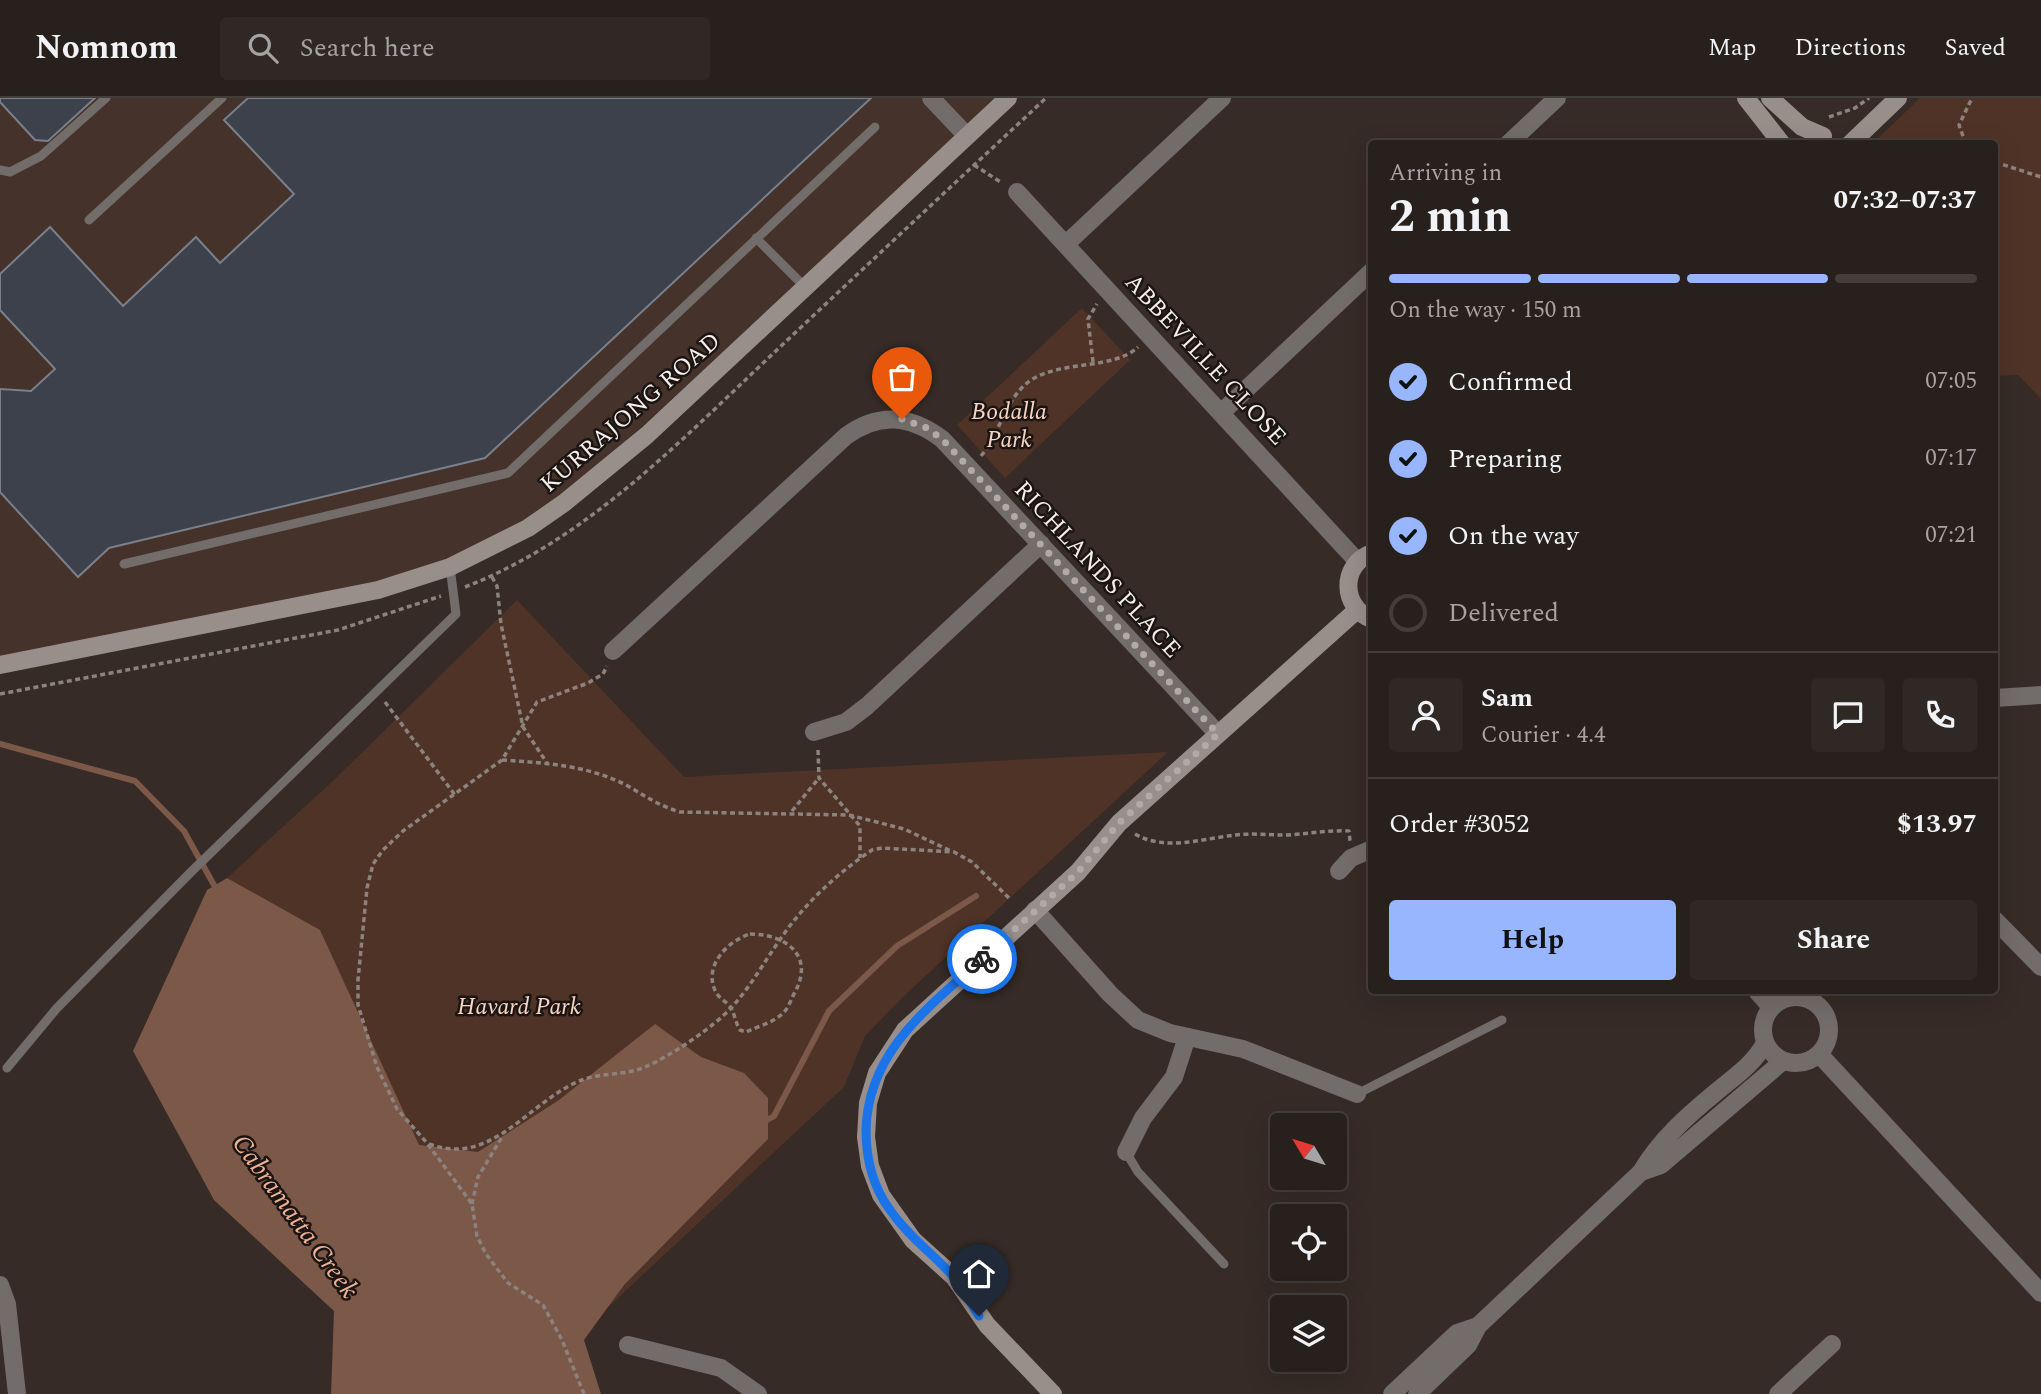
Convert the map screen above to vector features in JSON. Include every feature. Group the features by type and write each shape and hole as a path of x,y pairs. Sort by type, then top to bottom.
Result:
{"street":[{"path":"931,98 967,136"},
{"name":"KURRAJONG ROAD","path":"0,665 409,582 450,567 528,528 564,503 647,435 1008,98"},
{"path":"1066,244 1222,98"},
{"path":"1512,140 1557,98"},
{"path":"1746,98 1779,140"},
{"path":"1770,98 1802,127 1836,140"},
{"path":"1852,140 1898,98"},
{"path":"1814,140 1823,136"},
{"name":"ABBEVILLE CLOSE","path":"1017,192 1222,412 1365,557"},
{"path":"1222,412 1368,275"},
{"name":"RICHLANDS PLACE","path":"613,651 858,428 885,419 911,421 942,439 1218,734"},
{"path":"814,732 846,722 867,706 1041,544"},
{"path":"1053,1394 987,1325 954,1277 913,1240 888,1208 870,1166 866,1137 872,1087 893,1045 905,1030 1094,856 1119,823 1301,656 1364,614 1351,601 1348,580 1365,557"},
{"path":"1998,698 2041,695"},
{"path":"1345,864 1368,851"},
{"path":"1035,910 1130,1013 1148,1025 1186,1037 1242,1049 1357,1094"},
{"path":"1998,923 2041,967"},
{"path":"1760,994 1771,1007"},
{"path":"1417,1394 1468,1345 1478,1326 1641,1172 1653,1152 1675,1129 1749,1066 1765,1043 1764,1018 1771,1007 1792,996 1821,996 1828,1021 1826,1044 1819,1054 1808,1061 1783,1061 1661,1166 1641,1172"},
{"path":"1126,1152 1143,1118 1174,1077 1186,1037"},
{"path":"1765,1043 1783,1061"},
{"path":"1819,1054 2041,1293"},
{"path":"0,1285 8,1304 17,1394"},
{"path":"1392,1394 1457,1333 1478,1326"},
{"path":"1778,1394 1832,1344"},
{"path":"628,1345 721,1368 758,1394"}],"lane":[{"path":"0,170 10,172 41,156 106,98"},
{"path":"89,220 222,98"},
{"path":"124,564 508,473 875,127"},
{"path":"756,238 806,288"},
{"path":"7,1068 57,1008 190,873 456,614 450,567"},
{"path":"1357,1094 1502,1020"},
{"path":"1126,1152 1138,1172 1224,1264"}],"path":[{"path":"876,258 1046,98"},
{"path":"1827,118 1855,108 1869,98"},
{"path":"1965,140 1959,125 1972,98"},
{"path":"1998,163 2041,177"},
{"path":"974,165 1017,192"},
{"path":"1093,362 1088,314 1109,292"},
{"path":"970,468 992,443 1008,406 1020,389 1050,371 1128,355 1150,335"},
{"path":"492,577 497,586 500,624 512,666 515,701 522,723 549,764"},
{"path":"472,1204 427,1143 397,1109 379,1075 358,1005 366,888 373,864 403,831 502,760 537,702 576,689 603,674 613,651"},
{"path":"377,691 456,795"},
{"path":"792,811 819,778 820,755 814,732"},
{"path":"502,760 584,769 625,785 656,805 680,812 709,815 792,811 849,815 904,829 972,862 1011,901"},
{"path":"819,778 860,826 860,858"},
{"path":"1119,823 1143,838 1164,843 1238,834 1349,831 1345,864"},
{"path":"584,1394 562,1340 543,1305 508,1283 486,1254 477,1236 472,1204 478,1177 502,1137 567,1087 584,1079 644,1068 732,1008 803,909 860,858 882,848 954,852"},
{"path":"750,934 779,942 791,947 802,960 802,977 784,1011 746,1032 737,1025 732,1008 719,996 713,984 715,966 722,951 735,939 750,934"},
{"path":"427,1143 441,1148 460,1149 502,1137"}],"shaded area":[{"path":"0,98 1008,98 528,528 345,598 0,666"},
{"path":"227,878 320,930 419,1145 478,1152 559,1100 655,1024 701,1057 744,1073 768,1098 768,1139 624,1285 584,1340 601,1394 331,1394 334,1311 214,1200 133,1051 207,890"},
{"path":"624,1159 658,1160 675,1168 675,1178 665,1194 647,1211 627,1226 611,1233 586,1214 577,1200 574,1187 585,1177"}],"green space":[{"path":"1920,98 2041,98 2041,399 2018,375 1998,376 1998,140 1876,140"},
{"name":"Bodalla Park","path":"1082,308 1130,360 1005,478 957,425"},
{"name":"Havard Park","path":"517,600 684,777 1168,752 905,995 865,1036 844,1087 572,1341 237,1004 227,878 335,779"}],"building":[{"path":"0,98 95,98 48,141 35,140 0,102"},
{"path":"248,98 871,98 485,458 109,548 78,577 0,492 0,389 31,391 55,369 0,310 0,274 50,227 123,306 196,237 220,263 294,194 224,120"}],"waterway":[{"name":"Cabramatta Creek","path":"0,744 135,781 184,831 245,941 201,1086 217,1142 298,1241 339,1300 353,1343 359,1394"},
{"path":"667,1171 690,1167 774,1116 829,1011 897,946 976,896"},
{"path":"250,1183 306,1184 402,1213 538,1335 562,1394"},
{"path":"440,1249 551,1195 580,1189"}],"way so far":[{"path":"902,419 927,428 942,439 1218,734 1178,773 1119,823 1078,872 1056,889 982,959"}],"route":[{"path":"979,1316 954,1277 913,1240 888,1208 870,1166 866,1137 872,1087 893,1045 905,1030 982,959"}]}
